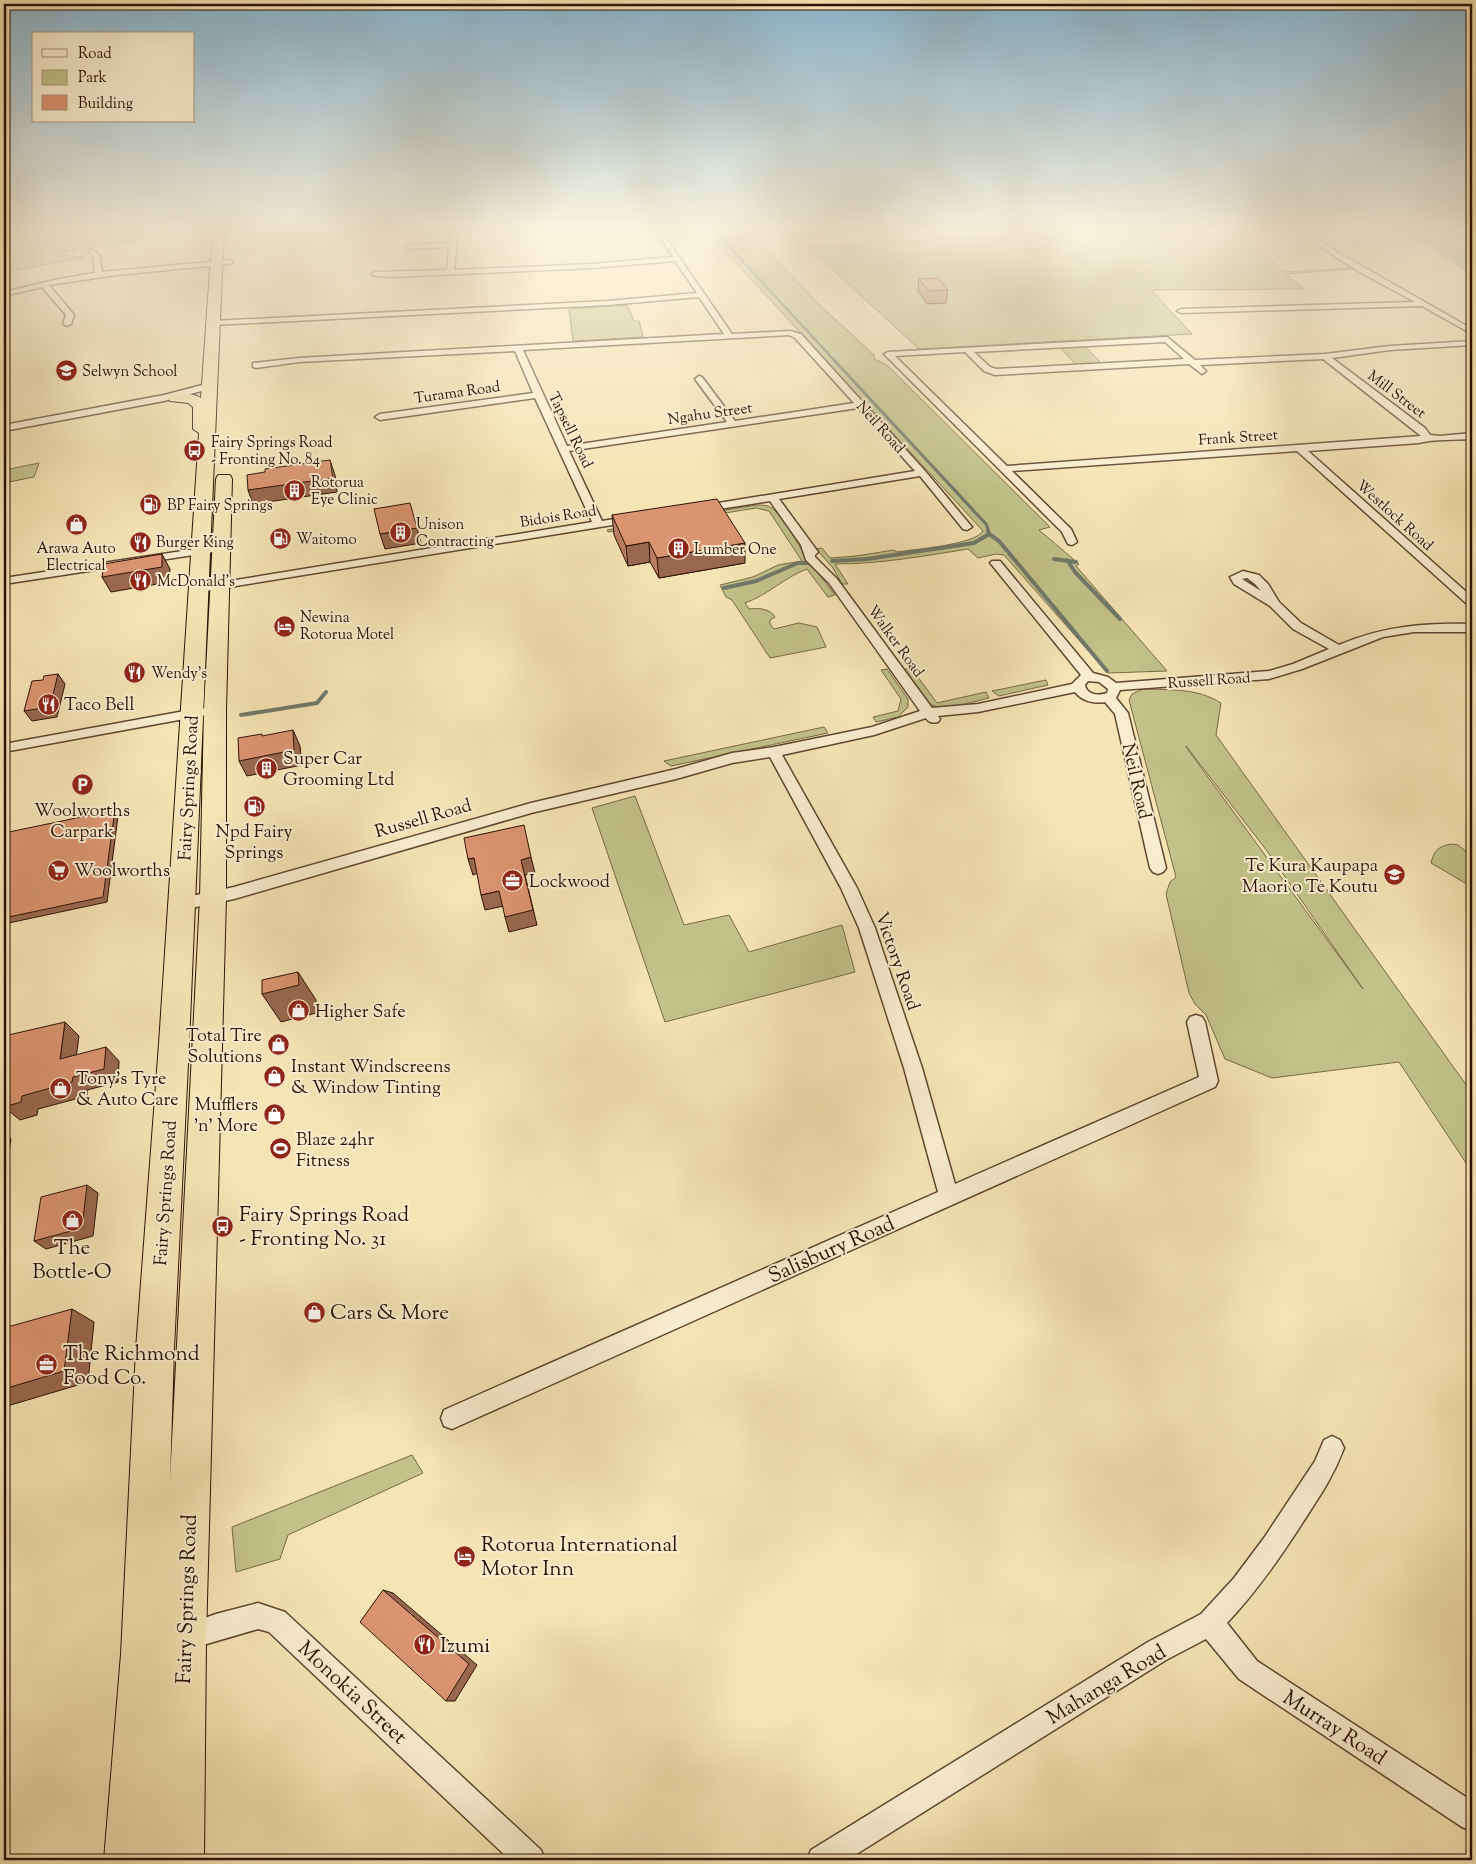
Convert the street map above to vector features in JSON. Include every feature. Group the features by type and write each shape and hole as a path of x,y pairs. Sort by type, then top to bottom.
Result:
{"highway":[{"name":"Fairy Springs Road","path":"178,1860 184,1638 213,898 203,712 199,589 207,439 207,388 213,314"},
{"path":"228,338 229,317"},
{"path":"207,388 219,383 220,370 227,363"},
{"path":"207,388 219,396 218,419 222,423"},
{"path":"170,398 192,399 201,405 200,428 207,439"},
{"name":"Fairy Springs Road","path":"129,1860 143,1654 155,1349 182,904 203,712 221,586 224,458 214,452 213,470 205,478"},
{"path":"155,1349 196,1337"}],"street":[{"path":"67,324 69,314"},
{"path":"213,323 229,317 311,314"},
{"path":"713,314 728,336"},
{"path":"1441,314 1472,332"},
{"name":"Neil Road","path":"728,336 790,333 798,336 922,473 967,527"},
{"path":"256,365 299,360 728,336"},
{"path":"1072,542 1066,531 888,354 1167,339 1202,371"},
{"path":"1111,342 1134,364"},
{"path":"967,350 990,371 1325,356 1390,348 1472,343"},
{"path":"1029,346 1050,369"},
{"name":"Tapsell Road","path":"518,348 599,525"},
{"name":"Mill Street","path":"1325,356 1422,430 1428,437"},
{"path":"699,379 732,423"},
{"path":"4,428 170,398 207,388"},
{"name":"Turama Road","path":"380,417 538,395"},
{"name":"Ngahu Street","path":"564,449 860,405"},
{"name":"Frank Street","path":"1005,469 1419,440 1428,437 1441,439 1472,436"},
{"name":"Westlock Road","path":"1299,448 1472,603"},
{"path":"686,511 922,473"},
{"name":"Walker Road","path":"773,498 806,545 810,558 833,581 930,716"},
{"name":"Bidois Road","path":"199,589 647,517"},
{"path":"4,581 222,548"},
{"path":"996,563 1089,677"},
{"path":"1274,604 1298,626 1339,650"},
{"name":"Russell Road","path":"182,904 213,898 531,808 676,774 716,770 774,752 874,731 909,728 930,716 962,716 978,708 1078,687 1084,695 1090,698 1111,692 1280,673 1303,665 1323,661 1335,656 1339,650 1390,631 1472,628"},
{"path":"1078,687 1080,680 1089,677 1105,680 1111,692"},
{"name":"Neil Road","path":"1111,692 1121,713 1158,868"},
{"path":"4,748 203,712"},
{"name":"Victory Road","path":"774,752 849,888 867,928 913,1068 949,1197"},
{"name":"Salisbury Road","path":"452,1418 1209,1081 1196,1022"},
{"name":"Mahanga Road","path":"821,1860 1157,1651 1210,1623 1243,1587 1273,1547 1324,1469 1332,1448"},
{"name":"Monokia Street","path":"143,1654 216,1627 258,1616 276,1622 531,1860"},
{"name":"Murray Road","path":"1210,1623 1248,1670 1472,1817"}],"green space":[{"path":"570,314 631,314 634,321 639,321 643,337 573,341"},
{"path":"783,314 830,314 874,355 874,359 887,365 1050,527 1039,530 1079,564 1076,566 1167,671 1108,673 1004,555 996,554 978,558 968,549 885,561 835,564 848,584 842,584 833,568 816,549 822,548 830,558 894,550 897,552 957,543 977,536 983,531"},
{"path":"881,314 1173,314 1192,334 919,349"},
{"path":"1084,345 1101,363 1076,365 1060,347"},
{"path":"39,463 34,477 4,483 4,470"},
{"path":"756,505 768,506 776,512 793,535 809,565 812,565 835,595 828,597 807,569 745,603 749,609 763,609 773,614 775,617 770,620 770,624 774,629 799,623 817,627 826,647 770,658 732,600 726,597 720,585 753,577 778,565 802,561 769,511 756,508 608,532 607,530"},
{"path":"887,669 908,699 908,707 898,717 876,722 873,717 898,711 901,699 881,670"},
{"path":"904,669 912,669 937,703 986,692 989,698 948,707 933,705 927,702"},
{"path":"1046,680 1048,685 999,696 992,691"},
{"path":"1143,689 1184,691 1203,695 1221,703 1216,735 1472,1093 1472,1172 1399,1062 1272,1078 1225,1059 1206,1015 1195,1004 1189,993 1166,894 1170,882 1176,877 1129,700 1132,694","holes":["1186,746 1267,851 1363,989"]},
{"path":"824,727 828,733 671,766 664,761"},
{"path":"635,796 684,925 729,915 749,952 842,925 855,972 665,1022 592,808"},
{"path":"1452,844 1458,845 1472,856 1472,887 1431,863 1437,850"},
{"path":"412,1455 423,1473 288,1535 280,1559 236,1572 232,1527"}],"building":[{"path":"330,460 333,478 248,490 247,475 265,472 265,469"},
{"path":"717,499 745,543 657,558 649,542 626,546 612,515"},
{"path":"410,503 417,528 380,534 374,509"},
{"path":"162,554 162,567 102,577 104,564"},
{"path":"58,674 50,707 24,711 32,681 43,680 44,676"},
{"path":"293,730 294,750 239,761 238,738"},
{"name":"Woolworths","path":"115,810 103,897 4,918 4,833"},
{"name":"Lockwood","path":"524,825 531,857 521,860 533,910 505,917 499,891 481,895 474,858 468,859 464,838"},
{"path":"298,972 299,985 262,994 262,980"},
{"path":"65,1022 60,1059 106,1047 104,1069 73,1077 72,1082 22,1096 21,1102 4,1107 9,1067 4,1068 4,1036"},
{"path":"87,1185 82,1228 34,1241 41,1197"},
{"path":"72,1309 64,1371 4,1389 4,1328"},
{"name":"Izumi","path":"383,1590 469,1664 446,1701 360,1622"}],"waterway":[{"path":"791,314 835,361"},
{"path":"834,360 986,524 989,532"},
{"path":"832,561 867,559 974,543 989,534"},
{"path":"989,534 999,541 1107,671"},
{"path":"1054,559 1068,561"},
{"path":"1068,561 1076,562"},
{"path":"1068,561 1075,572 1120,619"},
{"path":"724,588 756,581 798,563 807,563"},
{"path":"241,715 317,703 326,692"}],"place":[{"name":"Selwyn School","path":"66,371"},
{"name":"Fairy Springs Road - Fronting No. 84","path":"195,451"},
{"name":"Rotorua Eye Clinic","path":"295,491"},
{"name":"BP Fairy Springs","path":"151,505"},
{"name":"Arawa Auto Electrical","path":"76,525"},
{"name":"Unison Contracting","path":"400,533"},
{"name":"Waitomo","path":"280,539"},
{"name":"Burger King","path":"140,542"},
{"name":"Lumber One","path":"678,549"},
{"name":"McDonald's","path":"141,581"},
{"name":"Newina Rotorua Motel","path":"284,626"},
{"name":"Wendy's","path":"135,673"},
{"name":"Taco Bell","path":"48,704"},
{"name":"Super Car Grooming Ltd","path":"267,768"},
{"name":"Woolworths Carpark","path":"82,785"},
{"name":"Npd Fairy Springs","path":"254,806"},
{"name":"Woolworths","path":"58,870"},
{"name":"Te Kura Kaupapa Maori o Te Koutu","path":"1394,875"},
{"name":"Lockwood","path":"513,881"},
{"name":"Higher Safe","path":"299,1011"},
{"name":"Total Tire Solutions","path":"278,1045"},
{"name":"Instant Windscreens & Window Tinting","path":"275,1076"},
{"name":"Tony's Tyre & Auto Care","path":"60,1088"},
{"name":"Mufflers 'n' More","path":"274,1114"},
{"name":"Blaze 24hr Fitness","path":"280,1149"},
{"name":"The Bottle-O","path":"72,1220"},
{"name":"Fairy Springs Road - Fronting No. 31","path":"223,1226"},
{"name":"Cars & More","path":"314,1312"},
{"name":"The Richmond Food Co.","path":"47,1365"},
{"name":"Rotorua International Motor Inn","path":"465,1556"},
{"name":"Izumi","path":"424,1645"}]}
